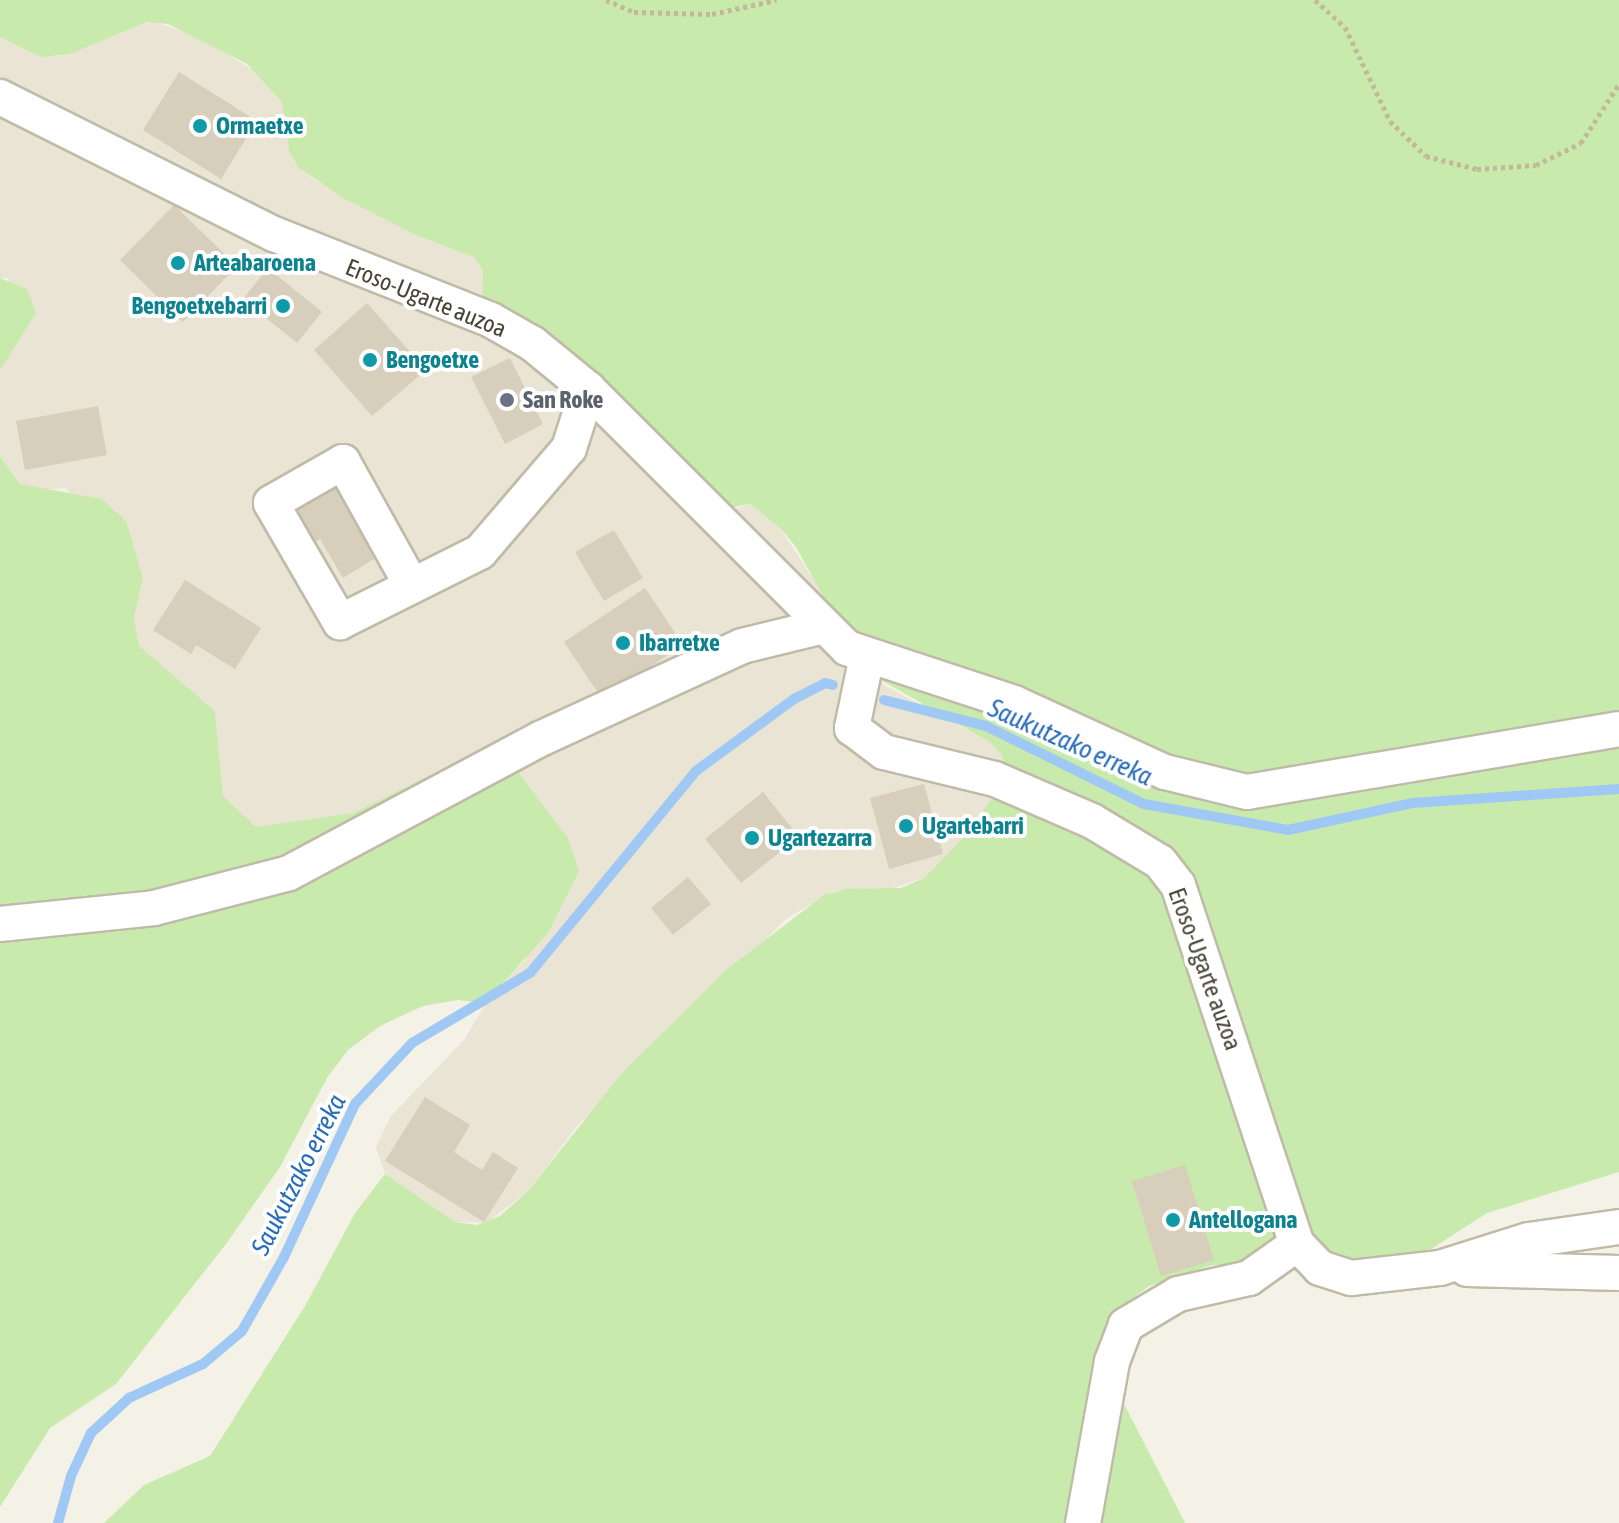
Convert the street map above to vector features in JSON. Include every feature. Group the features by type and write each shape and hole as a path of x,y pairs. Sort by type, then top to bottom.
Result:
{"street":[{"name":"Eroso-Ugarte auzoa","path":"0,97 274,234 491,320 533,344 588,389 820,627 847,648 867,656 1014,703 1165,772 1247,792 1619,729"},
{"path":"412,586 343,462 271,503 340,622 412,586 480,552 569,448 588,389"},
{"path":"0,924 154,908 289,873 583,719 742,646 820,627"},
{"name":"Eroso-Ugarte auzoa","path":"867,656 852,728 884,752 995,779 1092,821 1160,862 1178,885 1297,1244"},
{"path":"1440,1268 1529,1240 1619,1227"},
{"path":"1083,1523 1112,1362 1126,1325 1178,1294 1249,1278 1297,1244 1320,1268 1351,1278 1440,1268 1619,1273"}],"path":[{"path":"606,0 634,12 712,14 776,0"},
{"path":"1315,0 1345,27 1390,121 1426,156 1477,169 1536,165 1581,143 1619,84"}],"shaded area":[{"path":"155,22 200,37 262,76 282,102 289,151 310,177 418,236 474,257 483,271 498,331 539,371 622,447 735,509 750,504 779,527 884,685 988,741 1001,754 1008,776 968,834 924,878 890,889 835,891 787,918 577,1126 528,1191 486,1223 455,1222 429,1208 385,1174 376,1147 391,1116 464,1040 491,995 526,959 496,744 353,813 256,828 223,796 215,711 139,647 134,618 143,578 66,488 33,490 20,484 0,456 0,370 9,354 8,278 0,278 0,37 57,57 133,24"}],"green space":[{"path":"0,0 1619,0 1619,1172 1487,1213 1428,1251 1399,1279 1356,1282 1266,1266 1212,1265 1149,1286 1125,1304 1112,1323 1119,1394 1185,1523 104,1523 144,1485 210,1456 305,1306 355,1213 385,1174 455,1222 477,1225 500,1216 528,1191 622,1073 726,970 824,895 847,889 901,888 924,878 967,834 1008,776 1001,754 988,741 865,671 796,547 779,527 750,504 712,511 622,447 539,371 498,331 482,299 483,271 474,257 418,236 345,199 299,168 289,151 282,102 247,64 168,24 146,22 70,54 41,57 0,37"},
{"path":"0,278 27,289 36,313 0,370"},
{"path":"0,456 20,484 102,499 126,521 143,578 134,618 139,646 215,711 223,796 256,827 353,813 496,743 568,838 579,871 548,933 485,1003 458,1000 423,1006 380,1026 348,1050 327,1078 280,1167 226,1244 116,1384 50,1428 0,1507"}],"building":[{"name":"Ormaetxe","path":"179,72 257,121 221,179 143,130"},
{"name":"Arteabaroena","path":"174,205 237,266 183,322 120,260"},
{"name":"Bengoetxebarri","path":"268,268 322,312 297,343 243,299"},
{"name":"Bengoetxe","path":"367,303 426,370 372,416 314,350"},
{"name":"San Roke","path":"510,358 543,424 505,444 471,377"},
{"path":"98,406 107,455 25,470 16,421"},
{"path":"333,472 382,554 343,578 320,539 302,550 276,506"},
{"path":"614,530 643,578 604,601 575,552"},
{"path":"185,580 261,628 235,669 196,645 191,654 153,630"},
{"name":"Ibarretxe","path":"645,588 683,645 602,699 564,642"},
{"name":"Ugartebarri","path":"924,784 943,854 889,869 870,798"},
{"name":"Ugartezarra","path":"763,792 799,837 741,883 705,839"},
{"path":"688,877 711,904 673,935 651,908"},
{"path":"425,1097 470,1125 454,1152 482,1170 493,1152 518,1168 484,1222 385,1161"},
{"name":"Antellogana","path":"1185,1165 1214,1260 1161,1276 1132,1181"}],"waterway":[{"name":"Saukutzako erreka","path":"58,1523 71,1476 91,1433 129,1398 203,1364 242,1331 284,1257 355,1104 412,1043 530,973 696,771 794,699 825,683 833,685"},
{"name":"Saukutzako erreka","path":"884,700 986,726 1144,804 1288,830 1413,803 1619,789"}],"place":[{"name":"Ormaetxe","path":"200,126"},
{"name":"Arteabaroena","path":"178,263"},
{"name":"Bengoetxebarri","path":"283,306"},
{"name":"Bengoetxe","path":"370,360"},
{"name":"San Roke","path":"507,400"},
{"name":"Ibarretxe","path":"623,643"},
{"name":"Ugartebarri","path":"906,826"},
{"name":"Ugartezarra","path":"752,838"},
{"name":"Antellogana","path":"1173,1220"}]}
